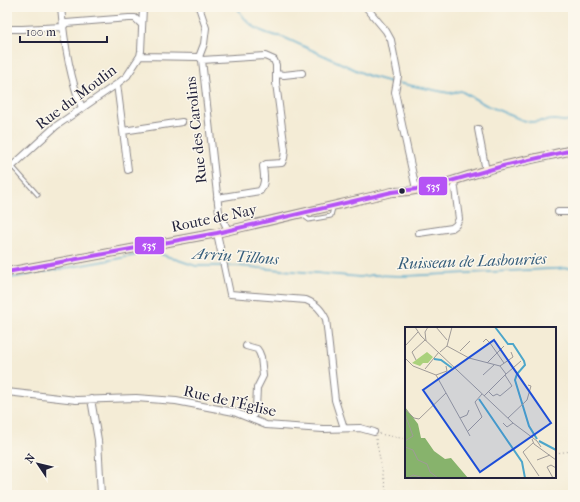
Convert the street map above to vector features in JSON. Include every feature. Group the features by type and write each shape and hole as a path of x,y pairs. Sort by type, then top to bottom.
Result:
{"main road":[{"name":"Route de Nay","path":"7,272 217,233 392,192 404,192 454,181 486,170 573,150"}],"street":[{"path":"61,7 63,27 75,91 82,108"},
{"path":"143,8 140,56 200,59 206,28 199,7"},
{"path":"366,7 386,31 391,40 398,76 395,92 416,189"},
{"path":"132,18 143,8"},
{"path":"7,29 63,27 66,23 132,18 135,18 142,26"},
{"name":"Rue du Moulin","path":"10,168 56,126 118,84 127,76 140,56"},
{"name":"Rue des Carolins","path":"217,198 260,191 265,180 263,166 266,164 282,163 284,158 285,150 276,83 276,65 274,60 265,56 200,59 217,198 219,212 228,230"},
{"path":"276,74 284,75 302,73"},
{"path":"118,84 128,170"},
{"path":"123,131 182,122"},
{"path":"478,129 486,170"},
{"path":"419,233 452,228 456,225 459,220 454,181"},
{"path":"558,212 573,212"},
{"path":"217,233 230,294 306,300 315,304 322,310 326,319 335,400 344,428"},
{"path":"246,346 257,349 259,352 263,376 257,388 256,408 252,419"},
{"name":"Rue de l'Église","path":"7,392 69,399 136,398 176,401 234,412 266,425 323,429 360,428 374,432"},
{"path":"91,399 98,440 101,495"}],"lane":[{"name":"Rue du Moulin","path":"10,168 38,195"}],"path":[{"path":"387,495 374,432 405,439"},
{"path":"556,453 573,452"}],"waterway":[{"path":"237,7 250,24 268,34 283,37 369,76 394,83"},
{"path":"398,83 449,93 461,91 486,105 522,120 531,122 554,120 573,122"},
{"name":"Arriu Tillous","path":"7,281 11,278 154,252 196,266 222,266"},
{"name":"Ruisseau de Lasbouries","path":"225,266 360,277 372,275 405,276 573,268"}],"transit line":[{"name":"535","path":"7,272 217,233 392,192 426,188 503,166 573,150"}]}
